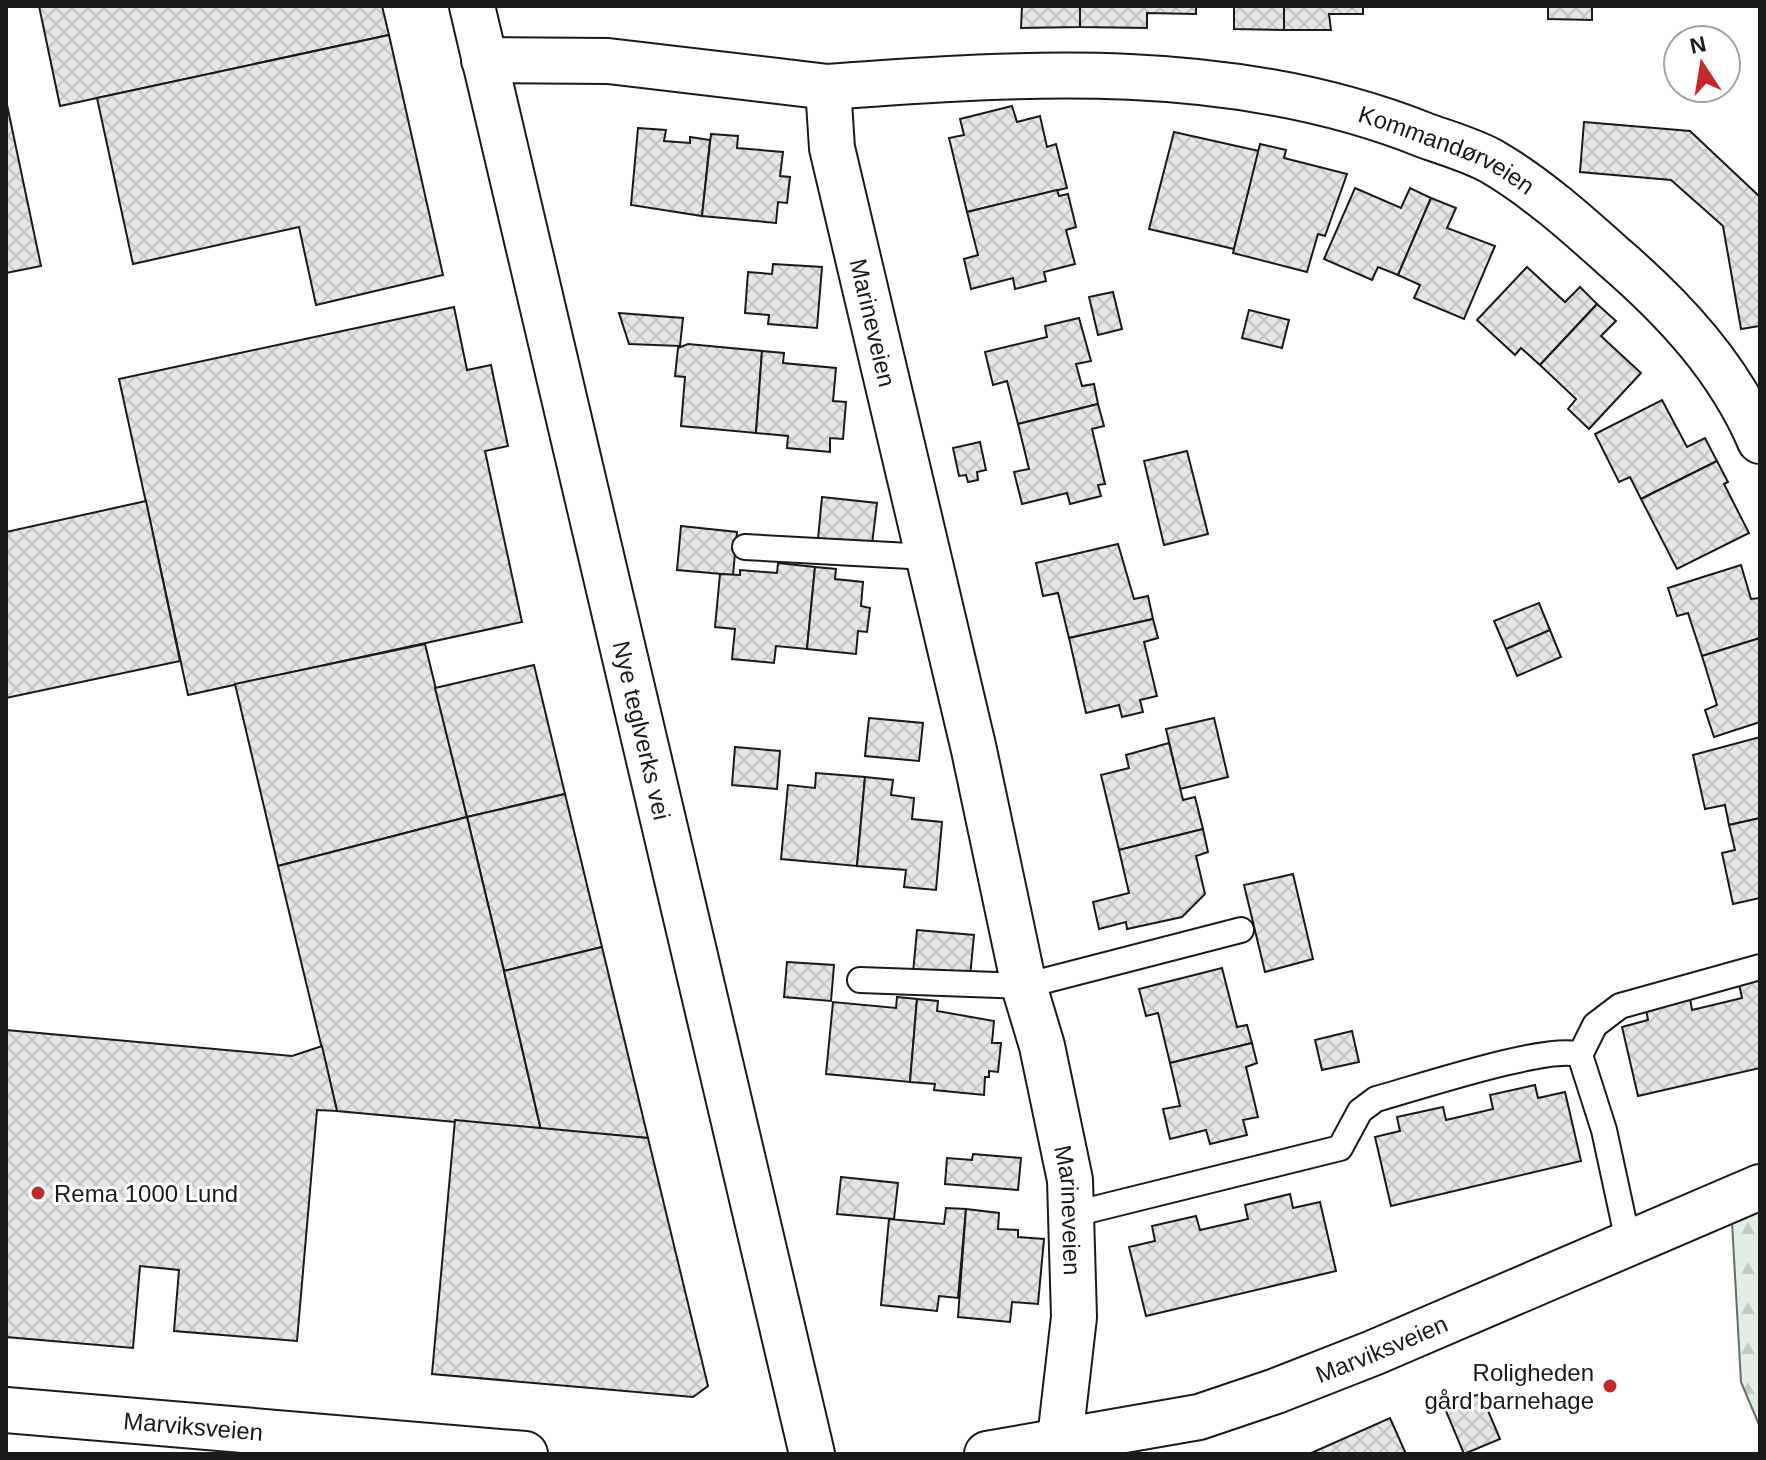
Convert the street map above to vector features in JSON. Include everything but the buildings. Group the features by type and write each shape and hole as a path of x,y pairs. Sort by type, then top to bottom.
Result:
{"street":[{"name":"Nye teglverks vei","path":"472,6 812,1454"},
{"path":"484,60 608,61 828,87"},
{"name":"Kommandørveien","path":"828,87 1021,73 1215,83 1304,95 1391,121 1490,161 1569,217 1641,280 1702,343 1760,441"},
{"name":"Marineveien","path":"828,87 832,148 1024,986 1042,1046 1074,1214 1074,1317 1060,1439"},
{"name":"Marviksveien","path":"987,1454 1199,1417 1276,1391 1373,1353 1628,1241 1760,1187"},
{"name":"Marviksveien","path":"6,1410 525,1454"}],"lane":[{"path":"745,547 928,557"},
{"path":"860,980 1024,986 1241,930"},
{"path":"1628,1241 1604,1130 1580,1055 1595,1025 1620,1006 1760,967"},
{"path":"1074,1214 1340,1148 1360,1111 1376,1099 1511,1062 1570,1051 1580,1055"}],"green space":[{"path":"1760,1206 1760,1427 1741,1382 1732,1222"}],"place":[{"name":"Rema 1000 Lund","path":"38,1193"},
{"name":"Roligheden gård barnehage","path":"1610,1386"}]}
